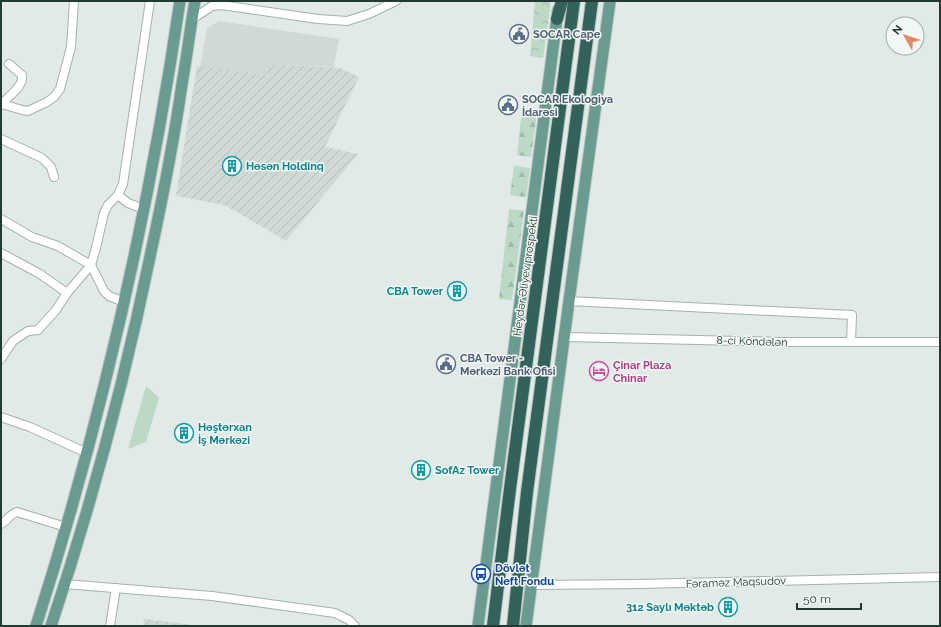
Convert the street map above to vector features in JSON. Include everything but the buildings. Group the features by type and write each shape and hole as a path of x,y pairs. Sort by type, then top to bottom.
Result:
{"highway":[{"path":"557,19 561,1"},
{"name":"Heydər Əliyev prospekti","path":"494,626 512,473 574,1"},
{"path":"513,626 528,492 593,1"}],"main road":[{"path":"36,626 87,453 124,302 144,209 168,82 180,1"},
{"path":"51,626 99,472 128,360 152,252 182,84 195,1"},
{"path":"526,626 610,1"},
{"path":"478,626 557,19"},
{"path":"168,82 182,84"}],"street":[{"path":"1,105 28,111 47,102 54,97 60,89 71,47 74,1"},
{"path":"1,359 13,341 28,331 38,330 56,310 67,293 91,265 104,212 108,205 118,195 123,184 150,1"},
{"path":"191,20 218,3 318,19 347,21 369,14 396,1"},
{"path":"1,105 19,86 22,80 22,75 10,64"},
{"path":"1,139 45,161 51,167 54,177"},
{"path":"118,195 128,203 144,209"},
{"path":"1,219 32,237 58,246 91,265 104,291 109,296 124,302"},
{"path":"1,253 40,274 67,293"},
{"path":"569,301 852,315 851,342"},
{"name":"8-ci Köndələn","path":"565,337 785,342 940,342"},
{"path":"1,417 30,427 87,453"},
{"path":"1,524 6,521 11,514 17,512 66,527"},
{"name":"Fəraməz Maqsudov","path":"531,585 655,584 940,577"},
{"path":"65,584 212,596 335,613 349,620 355,626"},
{"path":"110,626 116,588"}],"shaded area":[{"path":"219,21 339,39 334,67 267,64 266,75 200,67 207,28"},
{"path":"267,64 340,68 359,77 325,147 358,154 286,241 225,205 176,196 197,66 266,75"},
{"path":"144,619 201,626 143,626"}],"green space":[{"path":"535,1 551,1 543,58 530,56"},
{"path":"522,110 537,113 531,157 517,155"},
{"path":"514,166 530,168 526,197 510,195"},
{"path":"509,209 524,211 512,300 499,299"},
{"path":"146,386 159,398 146,442 128,449"}],"place":[{"name":"SOCAR Cape","path":"519,34"},
{"name":"SOCAR Ekologiya İdarəsi","path":"508,105"},
{"name":"Həsən Holdinq","path":"232,166"},
{"name":"CBA Tower","path":"457,291"},
{"name":"CBA Tower - Mərkəzi Bank Ofisi","path":"446,364"},
{"name":"Çinar Plaza Chinar","path":"599,371"},
{"name":"Həştərxan İş Mərkəzi","path":"184,433"},
{"name":"SofAz Tower","path":"421,470"},
{"name":"Dövlət Neft Fondu","path":"481,574"},
{"name":"312 Saylı Məktəb","path":"728,607"}]}
